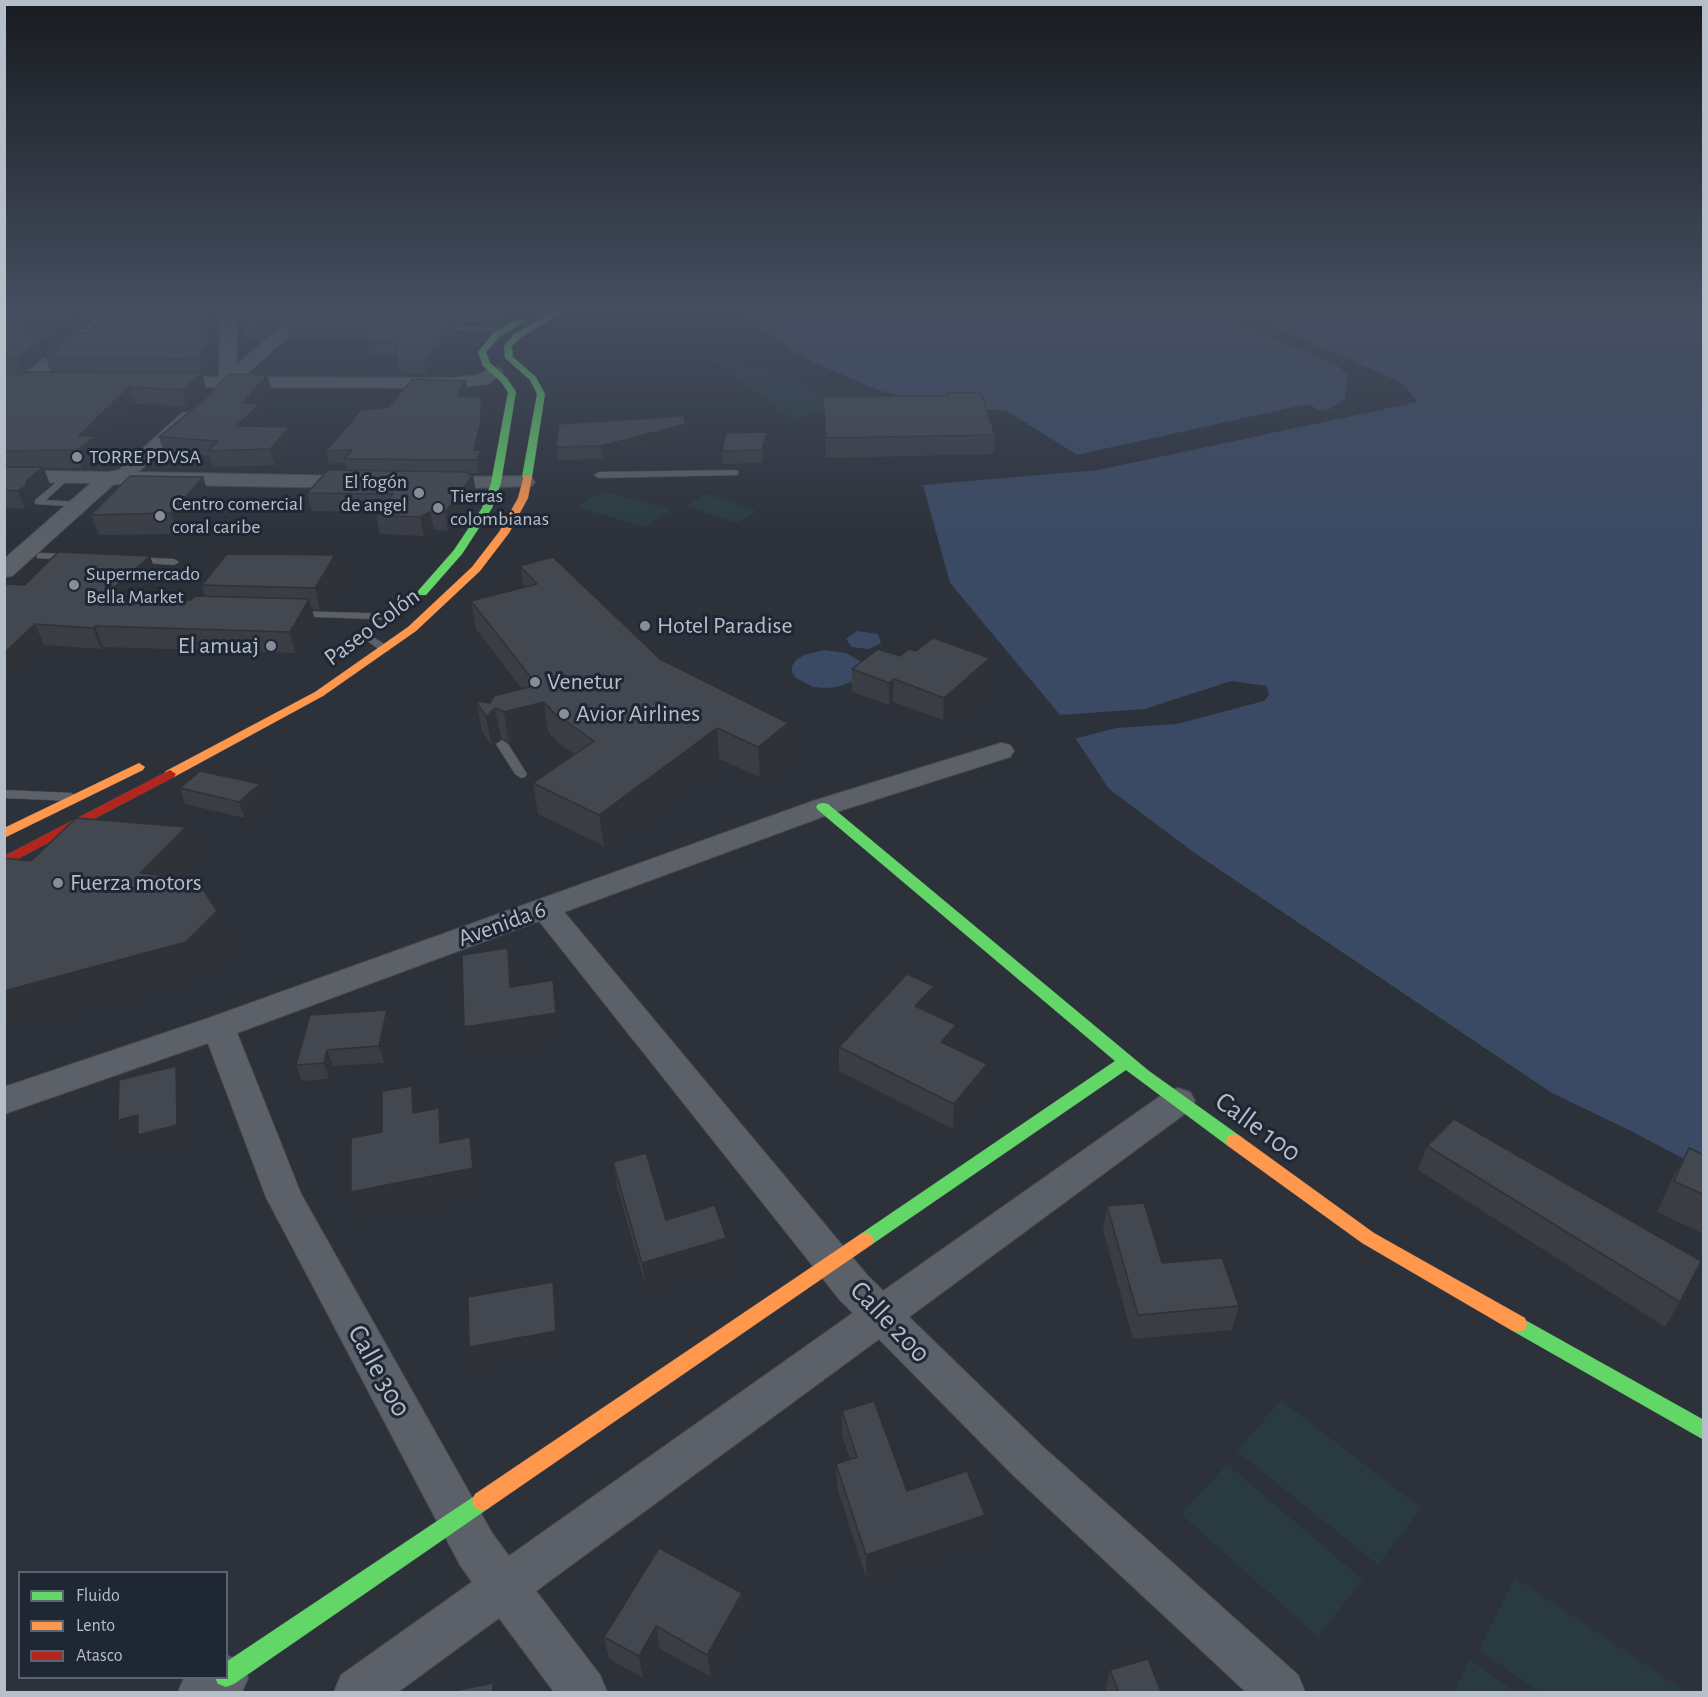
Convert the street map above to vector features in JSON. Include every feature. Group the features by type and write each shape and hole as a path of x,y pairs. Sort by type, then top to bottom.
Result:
{"street":[{"path":"4,398 19,388"},
{"path":"4,589 122,476 220,388"},
{"name":"Paseo Colón","path":"366,641 396,617 442,572 470,536 487,508 496,483 511,388"},
{"name":"Paseo Colón","path":"4,862 290,710 350,674 432,611 476,569 516,514 523,498 541,394 540,388"},
{"path":"4,476 65,478 122,476 377,482"},
{"path":"4,571 79,505 122,476"},
{"path":"413,482 525,483"},
{"name":"Avenida 6","path":"4,1101 218,1027 823,807 1001,751"},
{"path":"4,834 149,762"},
{"name":"Calle 100","path":"823,807 1127,1061 1178,1101 1368,1238 1704,1431"},
{"name":"Calle 200","path":"544,909 853,1287 1027,1460 1252,1668 1281,1692"},
{"name":"Calle 300","path":"218,1027 284,1197 476,1549 583,1692"},
{"path":"228,1675 1127,1061"},
{"path":"358,1692 1178,1101"},
{"path":"202,1692 222,1679"}],"lane":[{"path":"599,475 735,473"},
{"path":"65,478 38,502 79,505"},
{"path":"41,556 86,558"},
{"path":"119,559 174,562"},
{"path":"278,614 396,617"},
{"path":"366,641 385,648"},
{"path":"502,744 521,774"},
{"path":"4,794 77,797"}],"shaded area":[{"path":"750,388 812,388 849,412 818,413 791,418"},
{"path":"603,491 671,510 645,527 577,507"},
{"path":"707,494 757,511 736,523 686,506"},
{"path":"1281,1400 1421,1508 1378,1565 1237,1451"},
{"path":"1227,1464 1363,1580 1318,1637 1181,1514"},
{"path":"1515,1578 1686,1692 1539,1692 1479,1650"},
{"path":"1470,1660 1516,1692 1454,1692"}],"water":[{"path":"874,388 1703,388 1703,1169 1552,1093 1199,856 1109,789 1060,715 950,583 923,485 1098,470 1007,411 927,403"},
{"path":"857,631 878,634 881,643 869,649 852,647 846,639"},
{"path":"824,650 846,653 861,662 863,668 856,680 837,687 825,688 813,687 796,678 792,672 792,666 796,660 804,655"}],"pier":[{"path":"1346,388 1407,388 1418,402 1098,470 1076,455 1308,404 1321,411 1330,409 1345,399"},
{"path":"1231,681 1267,686 1269,695 1264,701 1177,724 1116,728 1074,739 1060,715 1145,709"}],"building":[{"path":"4,388 128,388 79,436 97,436 76,450 4,451"},
{"path":"150,388 184,388 182,390"},
{"path":"214,388 256,388 243,403 260,404 236,426 290,427 270,449 208,451 218,441 159,437 212,393 209,393"},
{"path":"405,388 462,388 457,396 482,396 480,426 474,450 481,450 477,460 344,459 352,450 326,451 361,410 388,407"},
{"path":"981,392 995,435 826,438 823,396 948,396 947,393"},
{"path":"684,416 686,424 601,446 556,447 559,424"},
{"path":"767,432 762,450 722,451 726,433"},
{"path":"4,467 43,467 27,480 26,486 18,491 4,490"},
{"path":"328,470 469,472 468,474 473,475 445,512 430,512 420,517 376,515 393,494 307,493"},
{"path":"130,476 203,477 171,513 91,515"},
{"path":"58,552 150,556 110,591 126,592 120,599 191,600 195,596 309,599 290,632 95,626 93,628 35,624 4,653 4,585 25,585"},
{"path":"227,554 335,555 315,588 202,585"},
{"path":"553,557 660,659 788,723 758,747 717,728 599,815 533,783 594,741 554,713 544,702 504,712 495,708 486,717 476,701 490,703 494,696 537,685 471,601 537,584 520,566"},
{"path":"933,638 990,658 944,698 894,679 889,683 852,669 878,649 900,656 909,649 916,651"},
{"path":"200,771 260,784 239,802 180,788"},
{"path":"76,818 186,827 140,873 196,879 217,911 186,942 4,991 4,858 31,861"},
{"path":"508,948 510,987 553,980 556,1013 464,1027 462,955"},
{"path":"907,974 934,986 915,1006 956,1025 941,1042 987,1064 954,1104 839,1047"},
{"path":"387,1010 379,1046 327,1050 324,1063 296,1065 310,1015"},
{"path":"176,1066 177,1125 138,1135 138,1115 118,1120 119,1080"},
{"path":"412,1086 413,1113 439,1108 440,1143 470,1137 473,1168 351,1192 351,1138 382,1132 382,1091"},
{"path":"1454,1119 1701,1261 1680,1302 1427,1146"},
{"path":"1689,1148 1704,1155 1704,1195 1674,1181"},
{"path":"646,1153 666,1220 715,1205 726,1238 642,1263 613,1162"},
{"path":"1144,1203 1162,1263 1222,1258 1239,1306 1138,1315 1107,1206"},
{"path":"553,1282 556,1331 469,1347 468,1297"},
{"path":"874,1401 907,1491 967,1471 985,1515 866,1555 836,1464 857,1457 842,1411"},
{"path":"659,1548 742,1593 707,1655 656,1626 639,1656 604,1637"},
{"path":"1148,1659 1161,1692 1119,1692 1110,1670"},
{"path":"493,1683 493,1692 449,1692"}],"traffic: fast":[{"path":"422,593 458,552 487,508 496,483 512,392 509,388"},
{"path":"527,477 541,394 538,388"},
{"path":"823,807 1143,1075 1234,1141"},
{"path":"865,1240 1127,1061"},
{"path":"1518,1324 1704,1431"},
{"path":"228,1675 482,1501"}],"traffic: slow":[{"path":"170,774 319,694 412,629 476,569 504,533 523,498 527,477"},
{"path":"4,834 139,767"},
{"path":"1234,1141 1368,1238 1518,1324"},
{"path":"482,1501 865,1240"}],"traffic: jam":[{"path":"4,862 170,774"}],"place":[{"name":"TORRE PDVSA","path":"77,457"},
{"name":"El fogón de angel","path":"419,493"},
{"name":"Tierras colombianas","path":"438,508"},
{"name":"Centro comercial coral caribe","path":"160,516"},
{"name":"Supermercado Bella Market","path":"74,585"},
{"name":"Hotel Paradise","path":"645,626"},
{"name":"El amuaj","path":"271,646"},
{"name":"Venetur","path":"535,682"},
{"name":"Avior Airlines","path":"564,714"},
{"name":"Fuerza motors","path":"58,883"}]}
